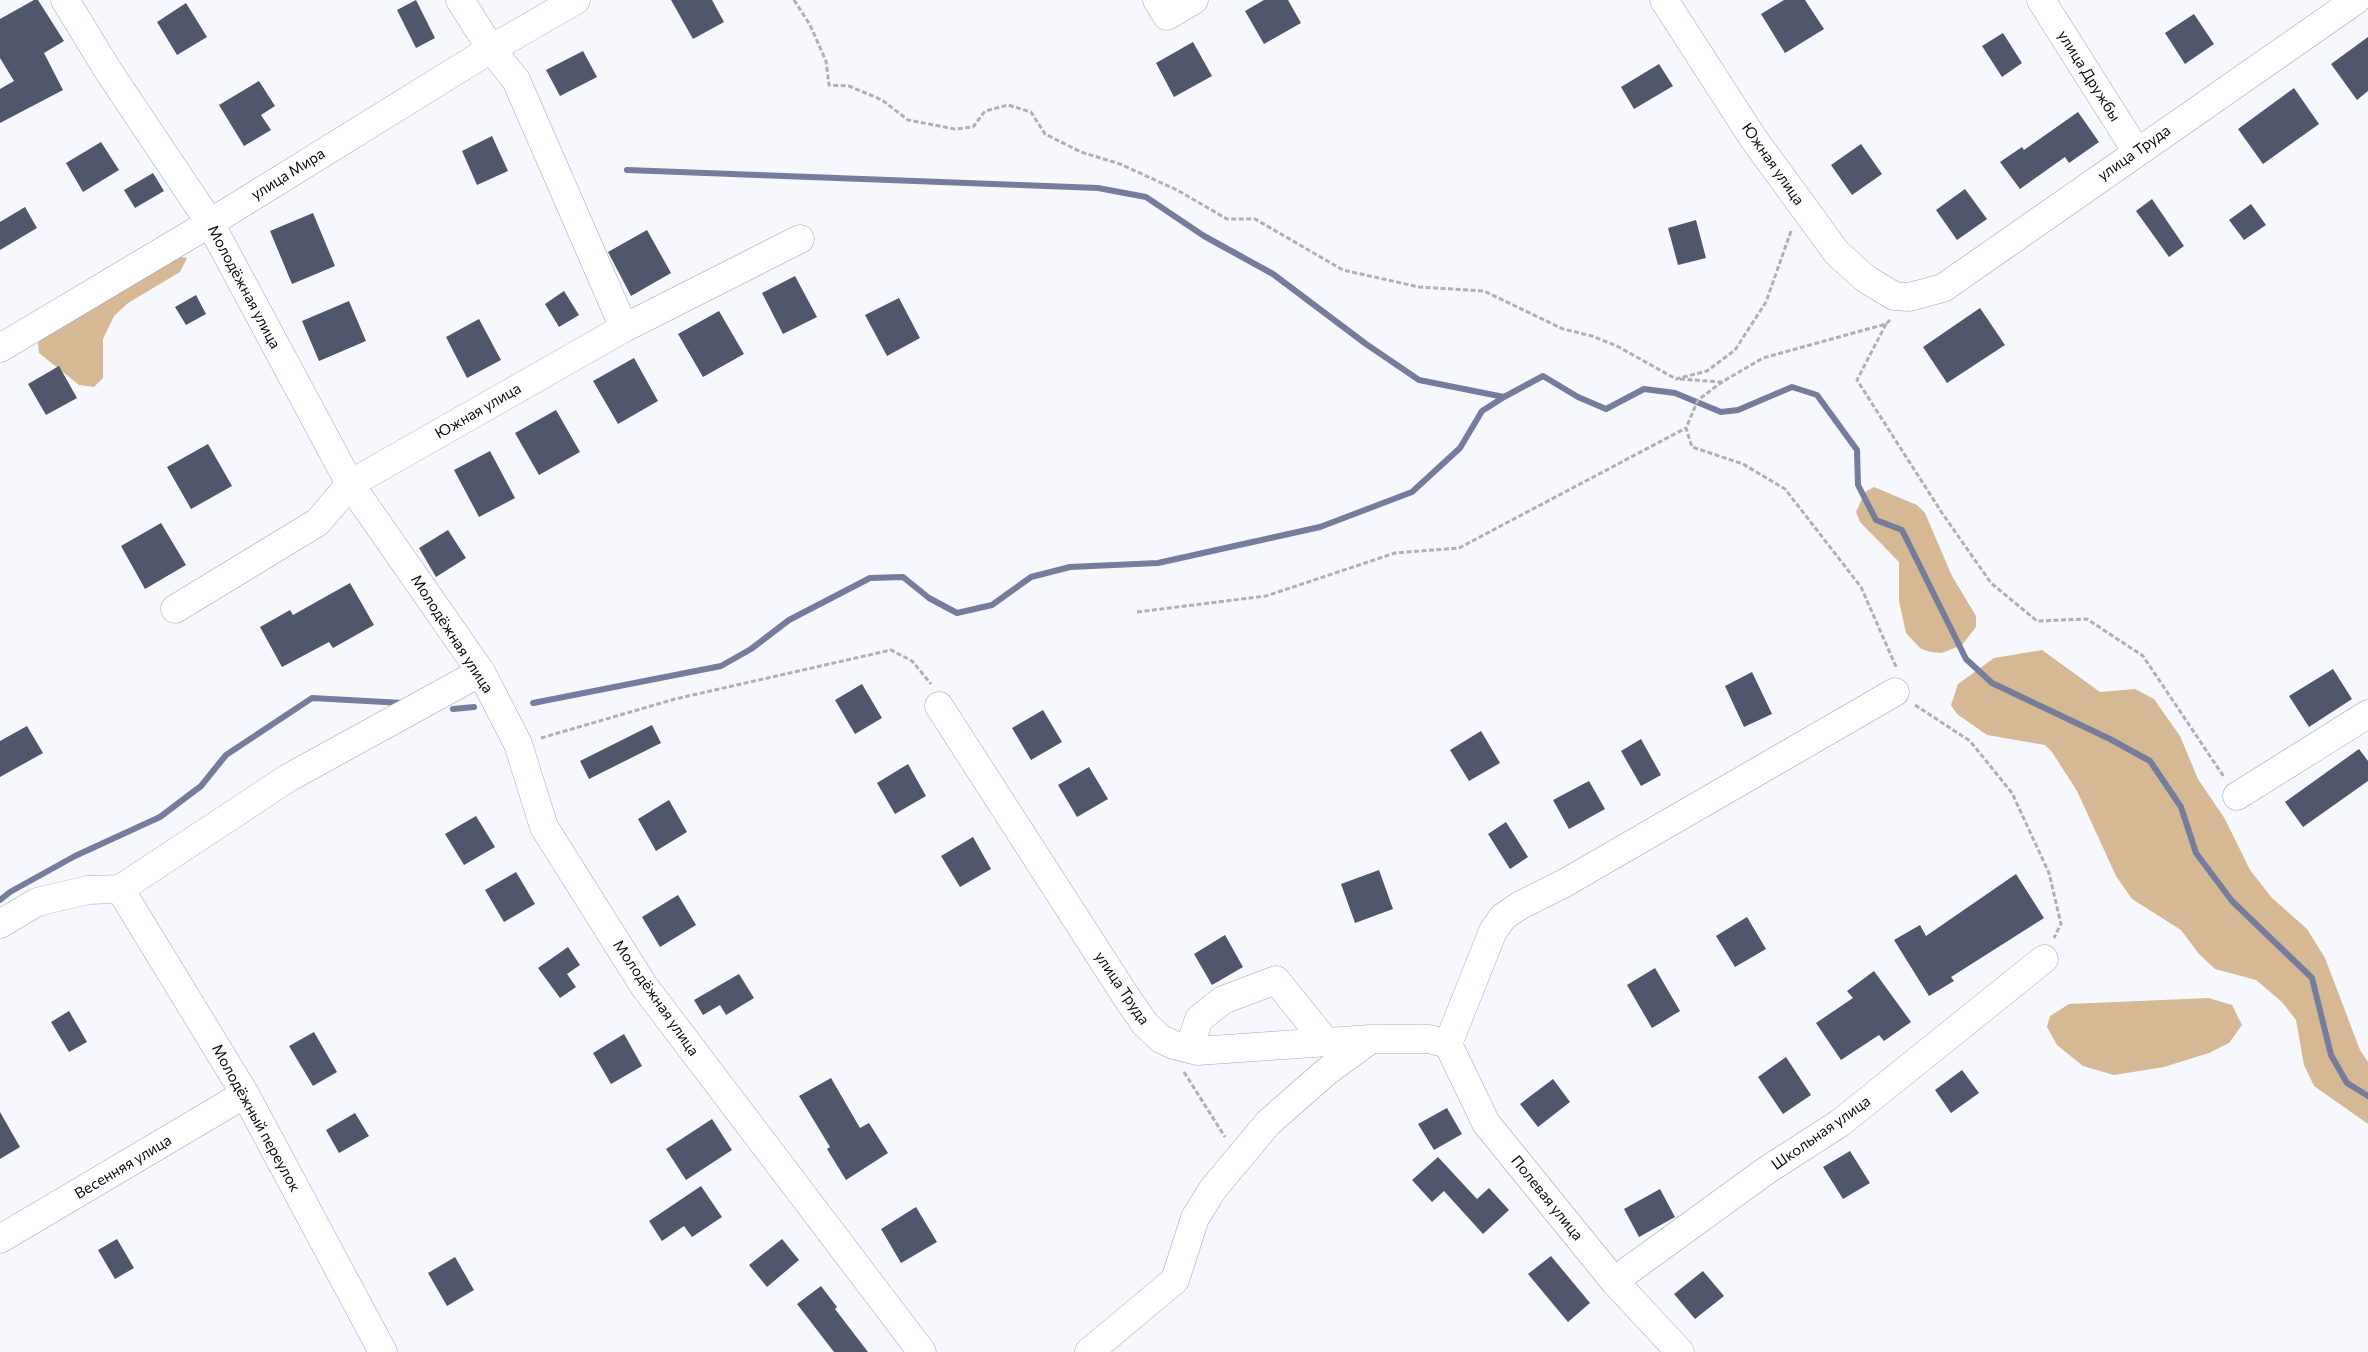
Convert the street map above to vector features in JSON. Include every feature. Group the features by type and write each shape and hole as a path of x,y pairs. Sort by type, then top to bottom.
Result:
{"street":[{"name":"Молодёжная улица","path":"65,0 109,72 210,223 350,484 481,672 518,744 544,828 644,986 922,1352"},
{"path":"460,0 491,48 516,80 624,328"},
{"name":"улица Мира","path":"0,348 210,223 491,48 576,0"},
{"path":"1157,0 1167,16 1194,0"},
{"name":"Южная улица","path":"1664,0 1754,138 1837,253 1866,279 1894,296 1909,297"},
{"name":"улица Дружбы","path":"2041,0 2137,152"},
{"name":"улица Труда","path":"1909,297 1943,288 2356,0"},
{"name":"Южная улица","path":"175,609 318,522 350,484 624,328 800,239"},
{"path":"0,924 37,902 88,890 120,890 288,778 481,672"},
{"path":"1326,1042 1276,980 1223,1000 1199,1019 1177,1045 1197,1051 1371,1039 1439,1042 1494,931 1503,917 1519,906 1563,884 1895,692"},
{"name":"улица Труда","path":"938,698 1127,998 1145,1024 1177,1045"},
{"path":"2237,796 2368,714"},
{"name":"Молодёжный переулок","path":"120,890 245,1094 383,1352"},
{"name":"Школьная улица","path":"1614,1281 1767,1170 1840,1123 2044,959"},
{"path":"1088,1352 1175,1280 1195,1218 1213,1189 1268,1122 1326,1072 1371,1039"},
{"name":"Полевая улица","path":"1439,1042 1486,1123 1614,1281 1680,1352"},
{"name":"Весенняя улица","path":"0,1239 245,1094"}],"path":[{"path":"794,0 810,25 826,61 829,85 850,86 882,100 908,120 955,129 973,127 985,111 1008,105 1030,112 1045,134 1081,152 1120,164 1177,190 1227,219 1255,219 1343,270 1419,287 1484,291 1563,329 1592,336 1617,346 1676,379 1722,382"},
{"path":"1676,379 1707,371 1735,350 1766,302 1801,203"},
{"path":"1909,297 1886,324 1857,380 1942,513 1991,583 2037,621 2087,618 2143,656 2237,796"},
{"path":"1886,324 1763,358 1722,382 1698,400 1686,428 1692,447 1743,464 1785,489 1861,586 1897,666 1895,692 1970,741 2012,793 2049,873 2061,924 2044,959"},
{"path":"1138,612 1266,596 1395,553 1459,548 1686,428"},
{"path":"518,744 675,699 891,650 912,661 938,698"},
{"path":"1177,1045 1238,1158"}],"shaded area":[{"path":"175,256 187,258 180,272 128,303 114,316 103,339 103,378 94,387 79,385 39,353 38,343 48,329"},
{"path":"1874,487 1917,505 1925,513 1952,576 1976,616 1976,627 1962,645 1942,653 1931,652 1921,649 1906,633 1899,601 1899,562 1860,522 1856,512 1865,492"},
{"path":"2042,650 2100,692 2135,689 2154,699 2180,736 2198,779 2225,819 2250,870 2272,898 2307,929 2325,958 2360,1050 2368,1062 2368,1124 2314,1086 2304,1065 2296,1020 2282,1002 2256,980 2215,969 2199,954 2181,930 2132,899 2116,876 2077,791 2052,752 2045,745 1987,735 1957,714 1951,705 1958,684 1994,658"},
{"path":"2209,998 2232,1005 2242,1025 2229,1043 2209,1053 2164,1067 2114,1075 2083,1066 2057,1045 2047,1027 2050,1016 2069,1004"}],"building":[{"path":"34,0 38,0 64,41 44,53 63,90 0,123 0,89 14,81 0,58 0,19"},
{"path":"416,0 435,38 416,48 397,10"},
{"path":"671,0 712,0 724,22 693,39"},
{"path":"1264,0 1288,0 1301,23 1264,44 1245,11"},
{"path":"1784,0 1805,0 1824,29 1785,53 1761,14"},
{"path":"186,3 207,37 177,55 157,22"},
{"path":"2194,14 2214,44 2185,64 2165,33"},
{"path":"2003,33 2022,63 2002,77 1982,46"},
{"path":"2368,37 2368,91 2357,100 2331,64"},
{"path":"1193,42 1212,76 1174,97 1156,63"},
{"path":"583,51 597,77 560,96 546,70"},
{"path":"1659,64 1673,86 1634,109 1621,87"},
{"path":"259,81 275,106 261,115 271,130 244,146 219,105"},
{"path":"2294,88 2319,124 2263,164 2238,129"},
{"path":"2078,112 2099,142 2069,163 2065,157 2020,189 2000,162 2022,147 2024,150"},
{"path":"492,136 508,171 477,185 462,151"},
{"path":"101,142 119,170 83,192 66,163"},
{"path":"1861,144 1882,174 1852,195 1831,165"},
{"path":"153,173 164,191 135,208 124,190"},
{"path":"1965,189 1987,219 1957,240 1936,210"},
{"path":"2152,199 2184,246 2169,257 2136,211"},
{"path":"2251,204 2266,225 2244,240 2229,220"},
{"path":"25,207 37,228 0,250 0,222"},
{"path":"313,213 335,266 292,284 270,231"},
{"path":"1696,220 1706,258 1678,265 1668,228"},
{"path":"647,230 671,273 631,296 608,252"},
{"path":"795,276 817,317 783,334 762,293"},
{"path":"564,291 579,315 559,327 545,304"},
{"path":"196,295 206,314 186,325 175,307"},
{"path":"899,298 920,338 887,356 865,315"},
{"path":"349,301 366,341 319,361 302,321"},
{"path":"1980,308 2005,345 1947,383 1923,347"},
{"path":"719,311 744,354 703,377 678,334"},
{"path":"479,319 501,360 467,378 446,337"},
{"path":"634,358 658,401 618,424 593,381"},
{"path":"59,366 77,398 46,415 28,384"},
{"path":"556,410 580,452 539,475 515,433"},
{"path":"208,444 232,486 191,509 167,467"},
{"path":"490,451 515,498 479,517 454,470"},
{"path":"161,523 186,565 145,589 121,546"},
{"path":"448,530 466,558 436,577 419,548"},
{"path":"350,583 374,625 333,648 329,642 282,667 260,627 290,610 293,615"},
{"path":"2333,669 2352,699 2309,727 2289,696"},
{"path":"1752,672 1772,714 1744,727 1725,686"},
{"path":"862,684 882,718 855,734 835,700"},
{"path":"1043,710 1062,742 1031,760 1012,728"},
{"path":"652,725 661,743 589,779 580,761"},
{"path":"27,726 43,753 0,777 0,741"},
{"path":"1481,731 1500,763 1469,781 1450,750"},
{"path":"1641,739 1661,775 1641,786 1621,751"},
{"path":"2359,749 2368,761 2368,781 2303,827 2285,802"},
{"path":"908,764 926,796 895,814 877,783"},
{"path":"1089,767 1108,799 1077,817 1058,785"},
{"path":"1589,781 1605,809 1569,829 1553,800"},
{"path":"669,800 687,832 656,851 638,819"},
{"path":"476,816 495,847 464,865 445,834"},
{"path":"1506,822 1528,857 1510,869 1488,834"},
{"path":"973,837 991,869 960,887 941,856"},
{"path":"1379,870 1393,909 1355,923 1341,884"},
{"path":"516,872 535,904 504,922 485,890"},
{"path":"2016,874 2044,918 1951,977 1954,981 1929,996 1894,940 1920,925 1926,936"},
{"path":"678,895 696,925 660,947 642,917"},
{"path":"1747,917 1766,949 1735,967 1716,936"},
{"path":"1225,935 1243,967 1212,985 1194,954"},
{"path":"568,947 580,965 567,974 576,987 560,998 538,968"},
{"path":"1655,968 1680,1011 1652,1028 1627,985"},
{"path":"1874,971 1911,1022 1884,1041 1879,1035 1841,1060 1816,1023 1853,998 1847,991"},
{"path":"739,974 754,998 726,1015 720,1005 703,1015 694,1000"},
{"path":"69,1011 87,1042 69,1052 51,1022"},
{"path":"314,1032 337,1072 313,1086 289,1046"},
{"path":"624,1034 642,1066 611,1084 593,1053"},
{"path":"1786,1057 1811,1095 1783,1114 1758,1077"},
{"path":"1962,1070 1979,1093 1951,1113 1935,1090"},
{"path":"831,1078 860,1128 869,1123 888,1153 846,1180 827,1149 830,1147 799,1096"},
{"path":"1553,1079 1570,1102 1538,1127 1520,1104"},
{"path":"1447,1108 1462,1134 1434,1150 1418,1124"},
{"path":"0,1112 20,1147 0,1159"},
{"path":"355,1113 369,1136 339,1153 326,1130"},
{"path":"712,1119 732,1150 686,1180 666,1149"},
{"path":"1850,1151 1870,1183 1843,1199 1823,1167"},
{"path":"1438,1157 1477,1199 1489,1188 1509,1210 1483,1234 1444,1191 1432,1202 1412,1180"},
{"path":"701,1186 722,1217 692,1237 684,1226 662,1241 649,1221"},
{"path":"1660,1189 1675,1217 1639,1237 1624,1209"},
{"path":"916,1207 937,1242 901,1263 881,1229"},
{"path":"117,1239 134,1268 115,1279 98,1250"},
{"path":"782,1239 799,1260 767,1287 749,1265"},
{"path":"1551,1256 1590,1303 1568,1322 1528,1274"},
{"path":"455,1257 474,1290 447,1306 428,1273"},
{"path":"1703,1271 1724,1296 1695,1319 1674,1294"},
{"path":"821,1286 837,1307 835,1309 868,1352 834,1352 797,1304"}],"waterway":[{"path":"627,170 1098,188 1146,197 1204,236 1273,274 1366,344 1419,380 1504,397"},
{"path":"533,703 721,666 751,649 789,620 870,578 903,577 929,598 957,613 992,605 1031,577 1070,567 1158,563 1320,527 1412,492 1460,448 1482,411 1543,376 1578,397 1606,409 1644,389 1675,393 1721,412 1738,410 1792,387 1817,395 1857,450 1858,485 1876,520 1902,530 1966,659 1992,683 2110,739 2150,761 2181,807 2196,853 2232,901 2312,978 2331,1055 2347,1083 2368,1096"},
{"path":"0,900 10,892 75,856 160,817 201,786 226,755 312,698 403,703"},
{"path":"453,709 474,707"}]}
